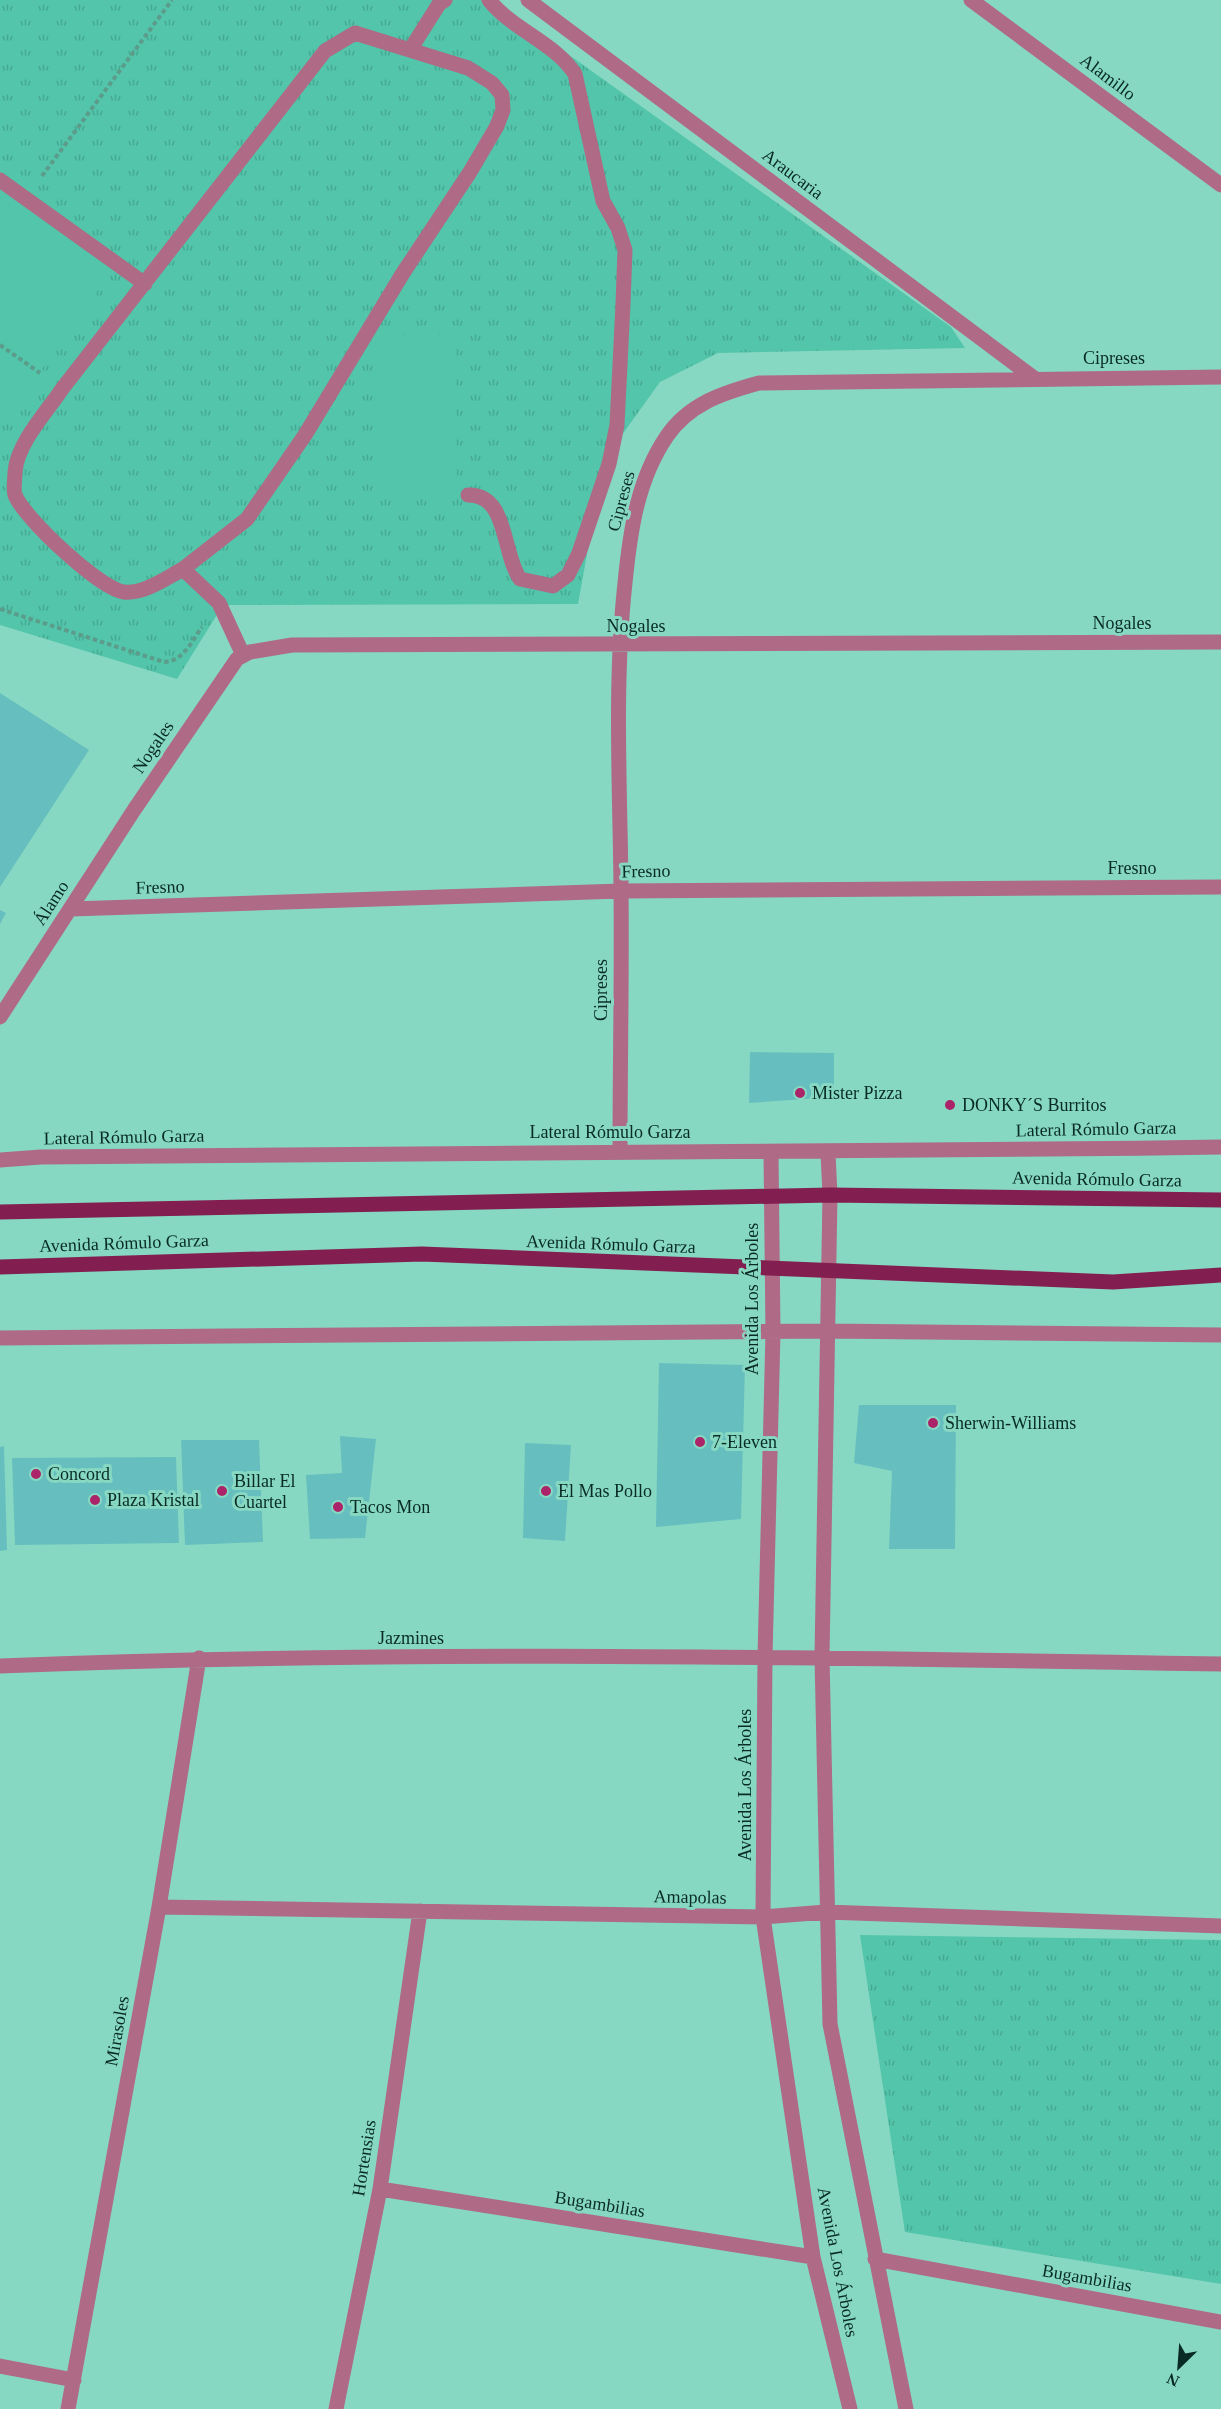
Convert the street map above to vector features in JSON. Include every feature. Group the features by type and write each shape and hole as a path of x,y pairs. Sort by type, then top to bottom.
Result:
{"main road":[{"name":"Avenida Rómulo Garza","path":"0,1212 830,1195 1221,1200"},
{"name":"Avenida Rómulo Garza","path":"0,1267 391,1254 1113,1282 1221,1275"}],"street":[{"path":"410,50 439,4 445,0"},
{"path":"468,495 478,495 489,500 498,513 512,567 520,579 553,586 568,575 579,553 609,464 617,425 623,304 625,250 618,228 603,201 575,74 566,59 499,13 489,0"},
{"name":"Araucaria","path":"528,0 1034,378"},
{"name":"Alamillo","path":"971,0 1221,185"},
{"path":"355,33 410,50 468,68 492,83 502,95 503,110 497,126 470,172 403,273 305,435 247,519 183,569 142,590 123,592 107,585 69,555 27,515 15,494 15,469 24,445 62,389 325,51 355,33"},
{"path":"0,180 145,284"},
{"name":"Cipreses","path":"620,1151 621,891 618,646 630,529 648,471 667,436 687,412 718,394 759,383 1221,377"},
{"path":"183,569 219,603 243,655"},
{"name":"Nogales","path":"134,810 237,659 250,652 292,645 618,646 1221,642"},
{"name":"Álamo","path":"0,1017 134,810"},
{"name":"Fresno","path":"71,909 621,891 1221,887"},
{"name":"Lateral Rómulo Garza","path":"0,1160 42,1157 620,1151 828,1153 1221,1147"},
{"name":"Avenida Los Árboles","path":"771,1153 772,1332 765,1657 764,1917 813,2257 850,2409"},
{"name":"Avenida Los Árboles","path":"828,1153 830,1195 822,1657 830,2024 906,2409"},
{"path":"0,1338 827,1331 1221,1335"},
{"name":"Jazmines","path":"0,1665 199,1658 765,1657 1221,1664"},
{"name":"Mirasoles","path":"69,2409 159,1907 199,1658"},
{"name":"Amapolas","path":"159,1907 764,1917 826,1912 1221,1926"},
{"name":"Hortensias","path":"336,2409 380,2190 420,1911"},
{"name":"Bugambilias","path":"380,2190 813,2257"},
{"name":"Bugambilias","path":"875,2259 1221,2322"},
{"path":"0,2366 74,2380"}],"path":[{"path":"25,198 172,0"},
{"path":"0,345 62,389"},
{"path":"0,609 164,662 175,662 219,603"}],"green space":[{"path":"0,0 492,0 951,327 965,348 718,353 660,382 604,460 578,604 223,605 177,679 0,625"},
{"path":"0,180 117,264 0,427"},
{"path":"375,335 456,335 457,495 377,495"},
{"path":"860,1935 1221,1940 1221,2284 905,2232"}],"building":[{"path":"0,693 89,750 0,887"},
{"path":"0,910 6,913 0,924"},
{"path":"750,1052 834,1053 834,1097 749,1103"},
{"name":"7-Eleven","path":"659,1363 745,1365 741,1519 656,1527"},
{"path":"859,1405 956,1405 955,1549 889,1549 892,1471 854,1463"},
{"name":"Tacos Mon","path":"340,1436 376,1439 365,1538 310,1539 306,1475 342,1473"},
{"name":"Billar El Cuartel","path":"181,1440 259,1440 263,1542 185,1545"},
{"name":"El Mas Pollo","path":"525,1443 571,1445 565,1541 523,1538"},
{"path":"4,1446 7,1550 0,1551 0,1447"},
{"name":"Plaza Kristal","path":"176,1457 179,1543 15,1545 12,1458"}],"place":[{"name":"Mister Pizza","path":"800,1093"},
{"name":"DONKY´S Burritos","path":"950,1105"},
{"name":"Sherwin-Williams","path":"933,1423"},
{"name":"7-Eleven","path":"700,1442"},
{"name":"Concord","path":"36,1474"},
{"name":"Billar El Cuartel","path":"222,1491"},
{"name":"El Mas Pollo","path":"546,1491"},
{"name":"Plaza Kristal","path":"95,1500"},
{"name":"Tacos Mon","path":"338,1507"}]}
